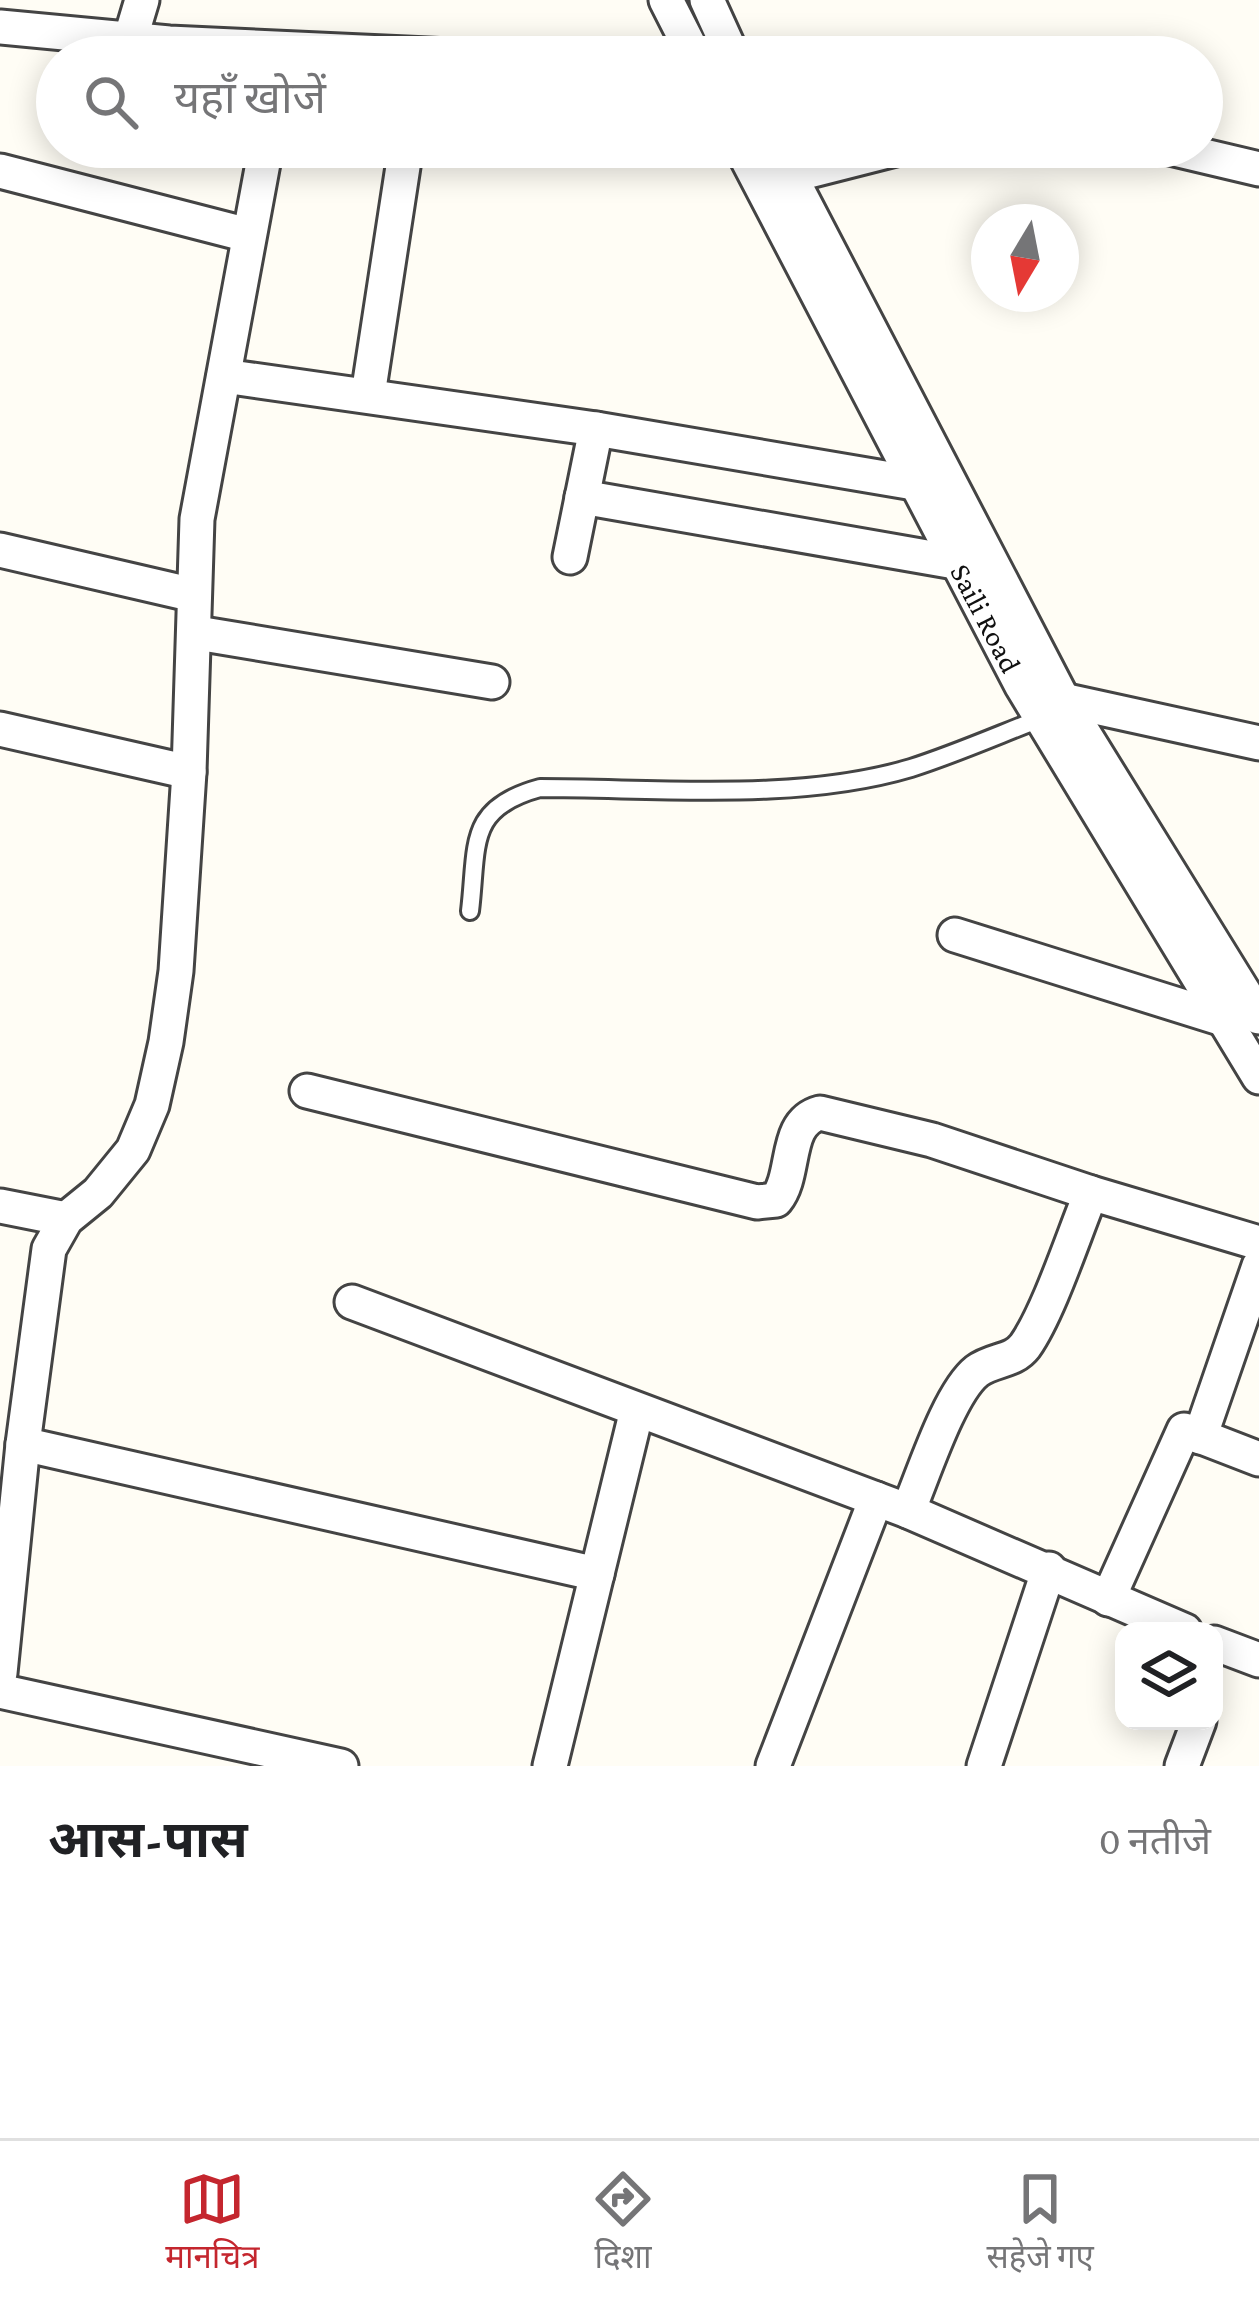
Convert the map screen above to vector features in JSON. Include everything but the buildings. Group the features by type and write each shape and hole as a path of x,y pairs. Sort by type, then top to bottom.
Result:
{"street":[{"path":"131,36 142,0"},
{"path":"666,0 684,36"},
{"path":"707,0 723,36"},
{"path":"0,27 90,36"},
{"path":"1223,160 1259,169"},
{"path":"0,1673 16,1426 49,1250 66,1219 125,1162 152,1105 176,971 196,633 197,518 262,168"},
{"path":"368,395 403,168"},
{"name":"Saili Road","path":"752,168 955,562 1052,709 1259,1077"},
{"path":"785,168 1052,709 1259,1018"},
{"path":"0,171 248,236"},
{"path":"224,376 596,429 914,484"},
{"path":"570,557 596,429"},
{"path":"582,497 955,562"},
{"path":"0,550 194,596"},
{"path":"196,633 492,682"},
{"path":"1052,709 1259,743"},
{"path":"0,729 189,772"},
{"path":"955,935 1223,1019"},
{"path":"307,1091 757,1202 776,1199 784,1190 799,1126 806,1116 820,1113 932,1140 1259,1243"},
{"path":"908,1511 945,1421 966,1384 977,1371 1011,1359 1031,1335 1090,1193"},
{"path":"0,1206 66,1219"},
{"path":"1200,1437 1259,1266"},
{"path":"352,1302 908,1511 1163,1622"},
{"path":"550,1766 637,1410"},
{"path":"16,1426 597,1574"},
{"path":"1108,1599 1184,1430 1259,1460"},
{"path":"773,1766 876,1499"},
{"path":"983,1766 1049,1570"},
{"path":"1223,1647 1259,1660"},
{"path":"0,1691 341,1766"},
{"path":"1182,1766 1196,1730"}],"lane":[{"path":"470,911 484,819 510,796 540,788 775,788 831,783 909,768 1052,709"}]}
